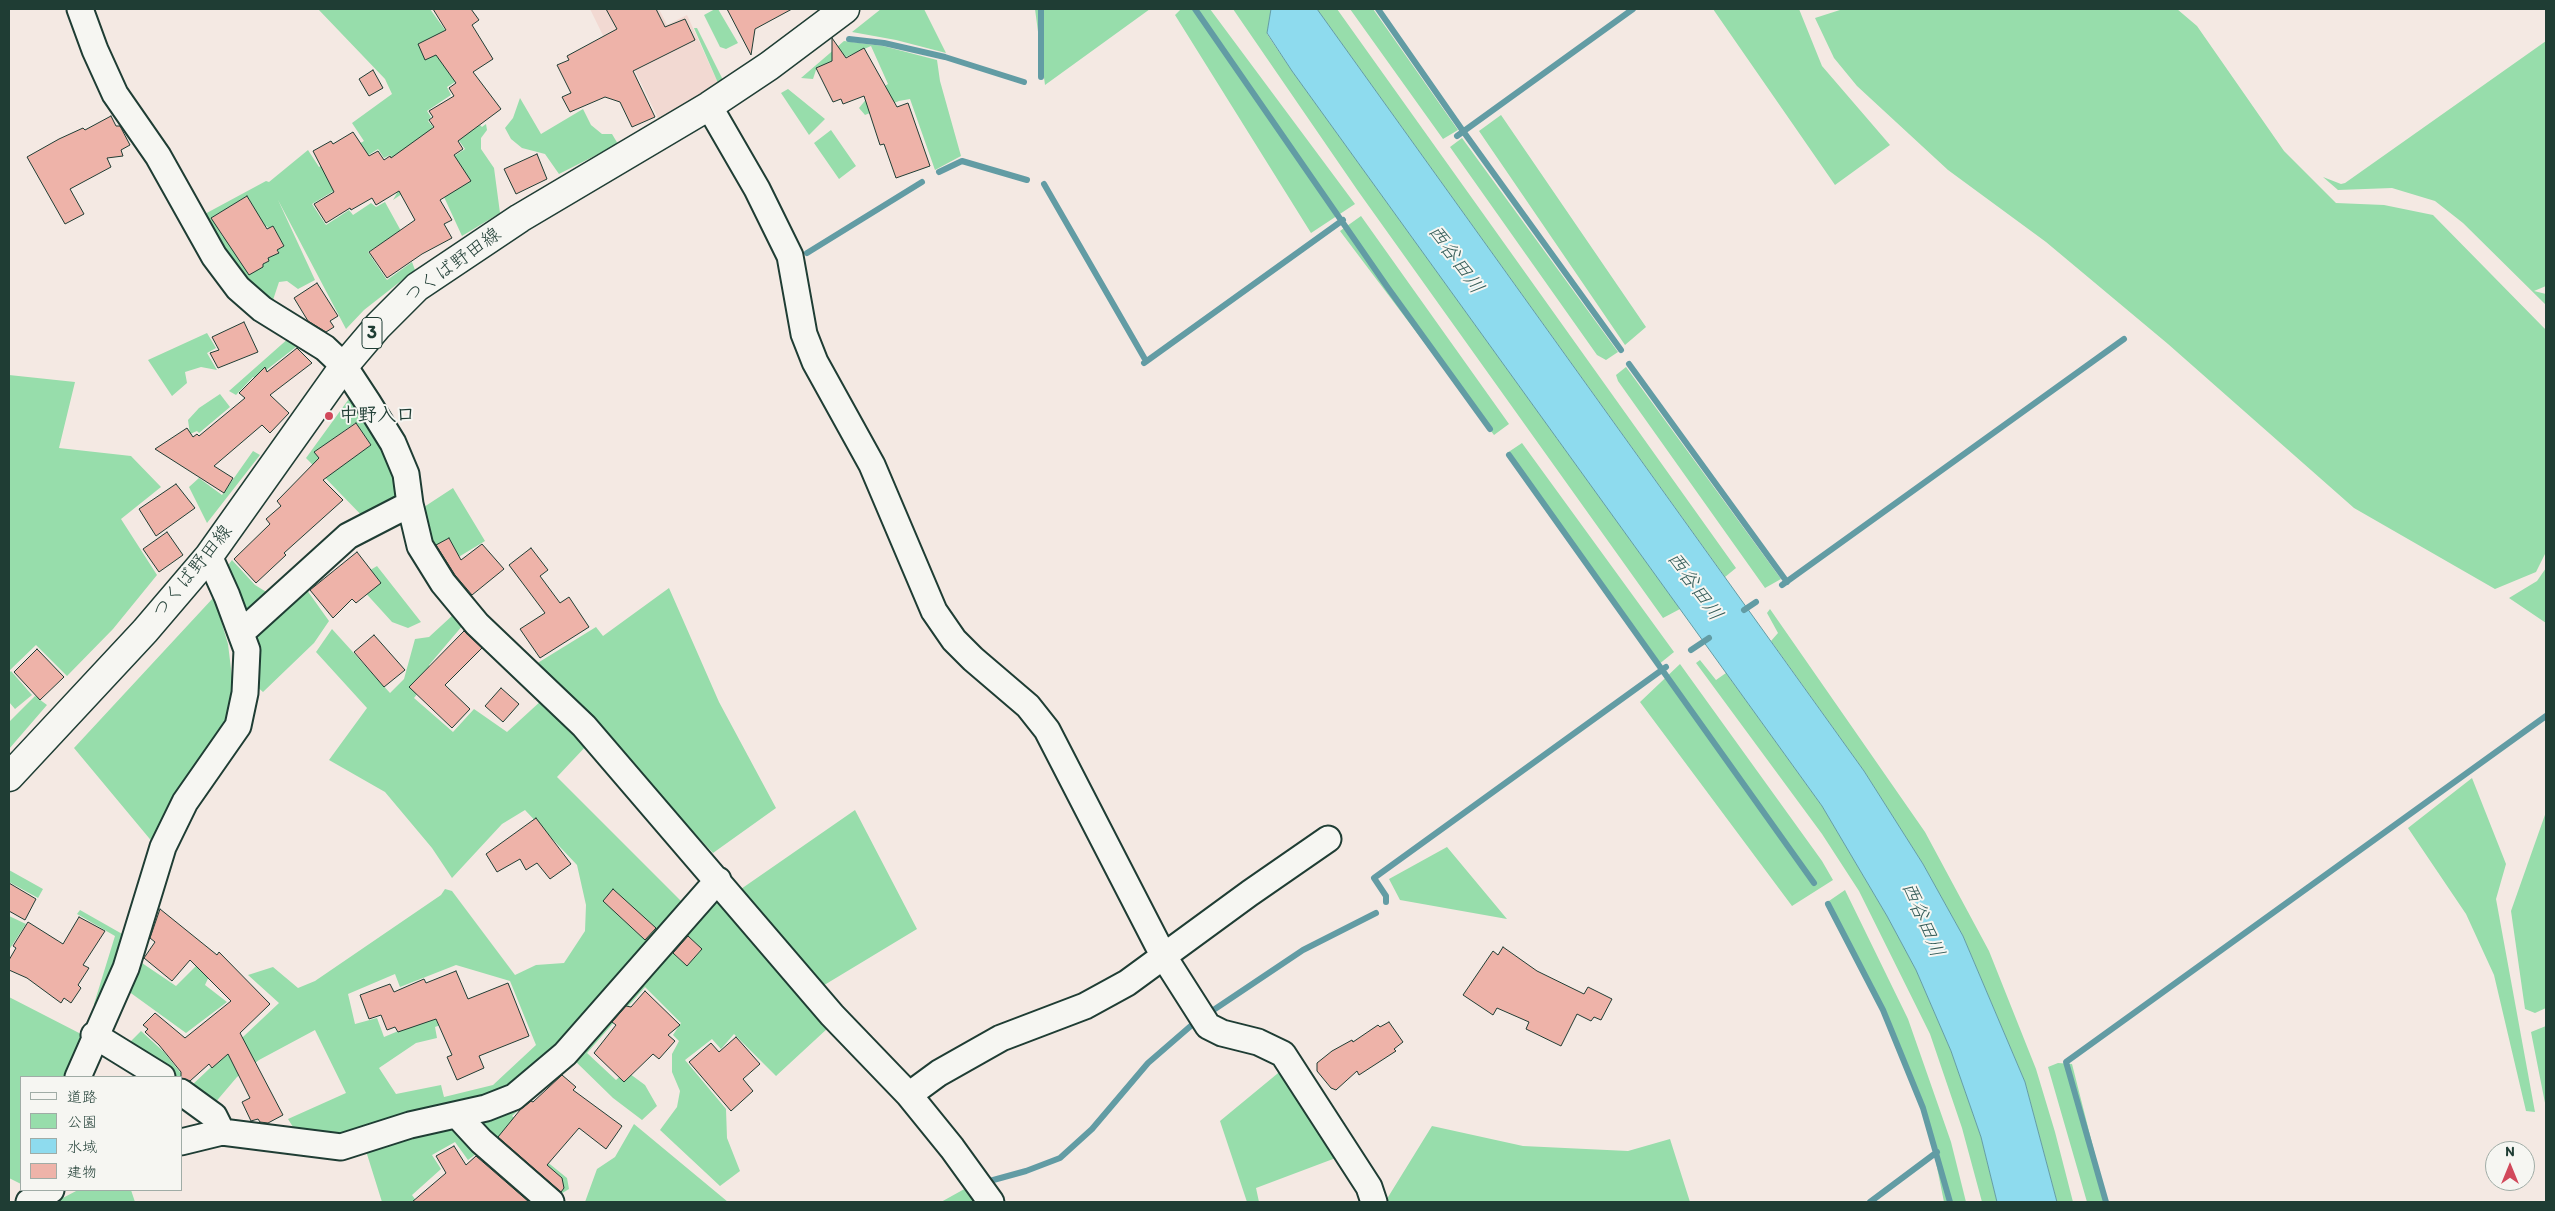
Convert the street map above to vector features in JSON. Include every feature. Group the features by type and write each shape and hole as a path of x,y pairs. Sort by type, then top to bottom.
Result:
{"main road":[{"name":"つくば野田線","path":"9,777 145,631 208,556 344,366 378,326 417,287 453,261 520,218 709,106 769,66 845,9"}],"street":[{"path":"80,9 95,50 115,94 158,156 214,256 238,288 262,309 325,348 344,366 393,443 406,474 410,504 420,546 430,565 457,602 584,726 832,1015 909,1095 952,1148 991,1202"},
{"path":"709,106 757,189 790,256 804,334 815,362 872,466 934,611 954,640 973,659 1028,706 1047,730 1164,957 1208,1026 1222,1033 1258,1042 1282,1054 1369,1187 1374,1202"},
{"path":"241,633 348,536 410,504"},
{"path":"78,1076 94,1035 126,968 163,847 185,802 238,726 245,693 247,650 227,596 208,556"},
{"path":"909,1095 939,1073 1001,1038 1085,1006 1127,983 1250,893 1328,839"},
{"path":"182,1142 222,1132 341,1147 410,1125 486,1108 514,1097 565,1054 718,880"},
{"path":"94,1035 160,1076"},
{"path":"182,1093 214,1116 222,1132"},
{"path":"457,1115 481,1141 551,1202"},
{"path":"28,1202 49,1191"}],"shaded area":[{"path":"590,9 659,9 667,25 687,15 718,83 659,120 633,67 621,72"}],"green space":[{"path":"318,9 430,9 474,70 447,87 451,95 427,111 431,117 428,121 433,127 423,137 445,162 465,149 457,138 478,123 482,127 486,124 487,130 481,138 481,149 494,168 500,213 462,236 433,173 393,200 397,193 393,186 399,170 390,155 384,158 378,149 331,179 337,189 312,204 326,225 349,210 353,215 371,203 376,207 385,202 401,231 368,252 387,280 412,262 415,270 364,310 346,329 278,200 315,280 298,289 287,281 279,282 272,303 234,269 203,215 266,181 269,182 308,150 319,167 364,141 352,123 392,94 385,79","holes":["247,196 254,208 250,220 223,237 212,218","266,226 269,228 273,226 284,246 277,250 279,252 268,258 269,261 263,264 232,248"]},
{"path":"718,9 738,43 726,49 720,47 704,15"},
{"path":"881,9 924,9 946,53 896,40 852,32"},
{"path":"1035,9 1150,9 1045,85"},
{"path":"1181,9 1210,9 1355,204 1311,233 1175,15"},
{"path":"1233,9 1271,9 1267,34 1292,71 1680,609 1663,618 1358,191"},
{"path":"1317,9 1337,9 1736,568 1725,577"},
{"path":"1350,9 1373,9 1458,130 1443,139"},
{"path":"1713,9 1799,9 1822,66 1890,145 1835,185"},
{"path":"1843,9 2177,9 2197,26 2284,151 2336,203 2384,205 2433,215 2546,330 2546,552 2536,572 2495,589 2354,508 2168,344 2046,242 1948,170 1857,86 1834,58 1815,18"},
{"path":"694,28 697,28 723,80 718,83"},
{"path":"844,41 883,46 937,60 940,81 961,156 935,170 910,99 899,101 865,115 859,108 868,97 888,84 871,46 816,70 813,79 801,78"},
{"path":"2546,41 2546,286 2534,291 2546,294 2546,305 2463,223 2435,201 2392,188 2338,190 2323,177 2341,184 2345,183"},
{"path":"788,89 825,119 809,135 781,93"},
{"path":"520,98 541,134 583,109 591,125 602,134 612,134 618,144 559,174 545,154 522,148 511,139 505,128 513,118"},
{"path":"1501,115 1646,327 1625,345 1479,131"},
{"path":"831,130 856,166 839,179 814,143"},
{"path":"1462,138 1618,352 1606,360 1597,355 1450,147"},
{"path":"1361,216 1509,424 1494,435 1340,231"},
{"path":"207,333 216,348 207,353 217,370 201,367 185,372 187,383 172,396 148,360"},
{"path":"290,337 301,343 256,378 253,377 236,395 229,391"},
{"path":"1626,367 1781,579 1765,588 1618,381 1616,375"},
{"path":"9,375 75,382 59,448 131,456 161,487 121,519 157,575 113,629 67,676 36,645 9,671"},
{"path":"220,394 230,407 199,433 197,431 190,434 188,420 199,408"},
{"path":"351,396 385,442 404,502 369,523 306,458","holes":["355,423 371,445 330,474 315,452"]},
{"path":"1522,443 1674,652 1658,665 1507,453"},
{"path":"253,451 260,455 207,523 189,487 199,478 222,495"},
{"path":"453,488 485,541 442,567 430,544 424,507"},
{"path":"232,560 255,585 268,593 244,618 226,568"},
{"path":"377,566 421,622 408,628 392,622 362,589 362,575"},
{"path":"2546,568 2546,623 2509,598 2537,581"},
{"path":"304,586 329,621 314,643 263,692 255,685 250,636"},
{"path":"669,588 719,702 776,808 713,853 536,664 596,627 603,636"},
{"path":"214,597 228,644 234,694 229,722 154,844 74,748"},
{"path":"1770,609 1925,832 1989,951 2036,1069 2073,1202 2057,1202 2025,1082 1963,936 1923,864 1864,771 1771,641 1778,633 1767,613"},
{"path":"454,614 463,625 429,665 434,673 414,698 453,732 474,709 507,732 542,700 587,745 557,777 683,903 562,1038 500,1093 314,1140 298,1135 288,1119 346,1093 315,1030 259,1060 237,1077 214,1104 182,1086 182,1076 170,1076 127,1045 141,1031 164,1052 191,1086 279,1003 248,975 273,967 298,988 315,981 441,895 445,889 452,891 515,975 536,965 564,963 585,931 586,905 577,865 525,810 502,824 452,878 432,848 385,792 329,760 367,708 316,652 332,629 390,693 404,679 415,639 429,637","holes":["456,965 510,981 536,1045 493,1085 444,1097 441,1085 396,1094 379,1068 416,1043 437,1038 435,1027 443,1024 439,1014 384,1037 377,1018 355,1024 348,994 395,974 400,987"]},
{"path":"1700,660 1716,680 1726,673 1822,806 1887,916 1916,970 1951,1051 1981,1137 1997,1202 1982,1202 1962,1128 1930,1034 1859,891 1822,834 1696,663"},
{"path":"1680,664 1822,861 1833,880 1792,906 1640,702"},
{"path":"11,671 32,695 15,709 9,702 9,673"},
{"path":"35,696 47,705 9,749 9,722"},
{"path":"2472,778 2506,864 2496,899 2535,1112 2526,1111 2494,975 2466,914 2408,828"},
{"path":"855,810 917,929 821,987 741,889"},
{"path":"2546,812 2546,1008 2535,1013 2525,1009 2511,911"},
{"path":"1447,847 1507,919 1400,900 1389,879"},
{"path":"9,870 43,889 38,898 9,882"},
{"path":"1845,890 1908,1019 1951,1142 1966,1202 1944,1202 1925,1108 1892,1028 1826,903"},
{"path":"728,899 820,1021 828,1028 776,1076 734,1034 721,1049 712,1039 685,1060 726,1109 727,1138 740,1171 720,1186 660,1130 677,1107 680,1091 672,1072 672,1054 679,1041 673,1035 681,1023 645,987 587,1053 616,1080 626,1071 645,1085 657,1106 642,1120 613,1098 573,1059 709,902"},
{"path":"80,910 124,935 99,1008 94,1004 115,936 77,914"},
{"path":"9,916 26,924 9,950"},
{"path":"136,959 176,986 198,964 210,974 205,985 227,1002 186,1033 128,991"},
{"path":"9,997 83,1035 67,1076 20,1076 20,1184 9,1178"},
{"path":"2546,1026 2546,1108 2531,1032"},
{"path":"2058,1063 2072,1064 2107,1202 2087,1202 2048,1067"},
{"path":"1283,1069 1341,1156 1256,1188 1259,1202 1247,1202 1220,1121"},
{"path":"540,1091 512,1116 523,1125 507,1143 505,1149 478,1122"},
{"path":"634,1124 728,1202 585,1202 597,1169 615,1157"},
{"path":"456,1125 542,1202 513,1202 504,1189 507,1181 480,1151 468,1160 455,1142 432,1155 441,1169 412,1195 417,1202 382,1202 366,1151"},
{"path":"1432,1126 1523,1146 1628,1151 1670,1139 1690,1202 1385,1202"},
{"path":"505,1149 535,1173 546,1161 567,1178 569,1189 554,1198"},
{"path":"968,1187 978,1202 941,1202"},
{"path":"76,1191 131,1191 135,1202 55,1202"}],"water":[{"name":"西谷田川","path":"1271,9 1317,9 1864,771 1923,864 1963,936 2025,1082 2057,1202 1997,1202 1981,1137 1951,1051 1916,970 1887,916 1822,806 1292,71 1267,33"}],"building":[{"path":"433,9 471,9 479,20 472,25 493,59 473,72 501,109 458,141 463,149 454,155 471,181 440,200 452,220 444,224 452,238 422,254 387,278 369,252 415,220 399,191 376,205 372,198 351,210 350,208 326,223 314,204 334,192 313,151 331,141 333,144 353,132 369,156 378,151 384,160 390,156 391,158 434,127 429,120 433,117 429,111 454,96 449,88 456,83 436,55 425,60 418,44 446,30"},
{"path":"606,9 656,9 665,27 685,19 695,40 633,71 655,117 632,127 620,102 605,97 570,112 562,97 571,93 557,65 569,60 567,56 617,29"},
{"path":"727,9 792,9 755,29 751,55"},
{"path":"832,38 846,58 864,48 897,107 908,103 930,166 896,178 884,144 880,145 864,96 843,104 841,99 833,102 816,68 832,61"},
{"path":"373,70 383,88 369,96 359,79"},
{"path":"111,116 116,126 120,126 130,145 121,150 123,156 107,158 111,167 70,189 84,214 65,224 27,157 59,139 83,128 85,130"},
{"path":"537,154 547,179 516,194 504,169"},
{"path":"247,196 267,229 273,226 284,246 277,250 279,253 268,258 269,261 263,264 263,267 249,275 211,218"},
{"path":"317,283 338,316 330,321 334,327 326,332 308,321 294,298"},
{"path":"244,322 258,352 218,368 210,353 219,350 212,337"},
{"path":"297,348 312,363 270,395 289,413 270,433 262,425 214,466 233,478 224,493 155,449 187,428 193,437 197,434 199,436 245,398 239,393 265,367 267,372"},
{"path":"356,423 371,445 323,480 343,500 284,553 286,555 256,583 234,559 270,524 266,519 281,506 277,501 319,458 314,452"},
{"path":"176,484 195,508 156,536 139,509"},
{"path":"167,532 183,555 159,572 143,549"},
{"path":"449,538 461,560 482,544 504,569 472,595 455,575 436,545"},
{"path":"531,548 548,570 540,576 560,603 569,597 589,627 540,658 520,629 545,613 509,565"},
{"path":"357,552 381,583 356,603 352,599 333,618 310,590"},
{"path":"464,631 482,648 445,685 470,709 452,728 409,687"},
{"path":"374,635 405,670 384,687 354,652"},
{"path":"37,649 64,677 40,700 14,672"},
{"path":"501,688 519,704 503,722 485,706"},
{"path":"536,818 571,864 550,879 537,863 526,870 520,859 497,872 486,854"},
{"path":"9,883 36,899 25,920 9,911"},
{"path":"613,889 656,928 645,940 603,901"},
{"path":"160,909 217,955 219,952 270,1004 240,1033 283,1115 268,1123 260,1122 258,1119 251,1121 242,1102 250,1098 228,1054 212,1068 209,1064 190,1081 182,1078 181,1072 159,1045 145,1032 148,1029 143,1025 155,1013 185,1038 231,1001 190,960 172,981 144,958 155,942 150,938"},
{"path":"79,917 105,931 83,965 89,968 78,985 81,988 71,1003 64,998 61,1003 27,978 9,970 9,960 16,948 13,946 28,922 63,944"},
{"path":"688,936 702,949 687,966 673,953"},
{"path":"1503,947 1537,971 1584,994 1588,987 1612,999 1601,1020 1594,1017 1591,1021 1577,1014 1561,1046 1526,1029 1529,1022 1497,1008 1493,1015 1463,995 1493,951 1498,955"},
{"path":"456,971 468,999 508,983 529,1036 479,1056 484,1068 457,1080 447,1057 452,1055 436,1019 398,1032 395,1027 387,1030 381,1015 369,1019 360,995 390,984 394,992 424,979 426,983"},
{"path":"645,991 680,1025 668,1035 675,1041 659,1059 653,1054 624,1082 594,1053 616,1025 612,1022 626,1006 631,1007"},
{"path":"1389,1022 1403,1042 1394,1049 1396,1051 1359,1075 1357,1071 1336,1090 1331,1088 1317,1071 1317,1063 1332,1051 1352,1040 1353,1042 1378,1025 1380,1027"},
{"path":"736,1037 760,1064 743,1079 753,1091 731,1111 689,1062 711,1043 719,1052"},
{"path":"562,1075 576,1087 573,1090 622,1126 606,1149 579,1128 547,1165 562,1178 564,1188 561,1192 498,1137 520,1110 531,1101 533,1102"},
{"path":"454,1146 466,1165 476,1156 529,1202 412,1202 446,1173 436,1156"}],"waterway":[{"path":"1041,9 1041,77"},
{"path":"1195,9 1388,288 1490,429"},
{"path":"1378,9 1463,131 1621,350"},
{"path":"1457,136 1633,9"},
{"path":"849,39 884,43 945,57 1024,82"},
{"path":"939,172 962,161 1027,180"},
{"path":"807,253 922,182"},
{"path":"1044,184 1146,361"},
{"path":"1144,363 1343,220"},
{"path":"1782,585 2124,339"},
{"path":"1629,364 1787,582"},
{"path":"1509,455 1814,883"},
{"path":"1744,610 1756,602"},
{"path":"1691,650 1709,638"},
{"path":"1386,902 1386,896 1374,878 1666,667"},
{"path":"2106,1202 2066,1062 2546,716"},
{"path":"1828,904 1883,1010 1923,1108 1950,1202"},
{"path":"1209,1013 1303,950 1376,913"},
{"path":"986,1182 1026,1171 1060,1158 1092,1129 1148,1063 1193,1024"},
{"path":"1870,1202 1937,1152"}],"place":[{"name":"中野入口","path":"329,416"}]}
